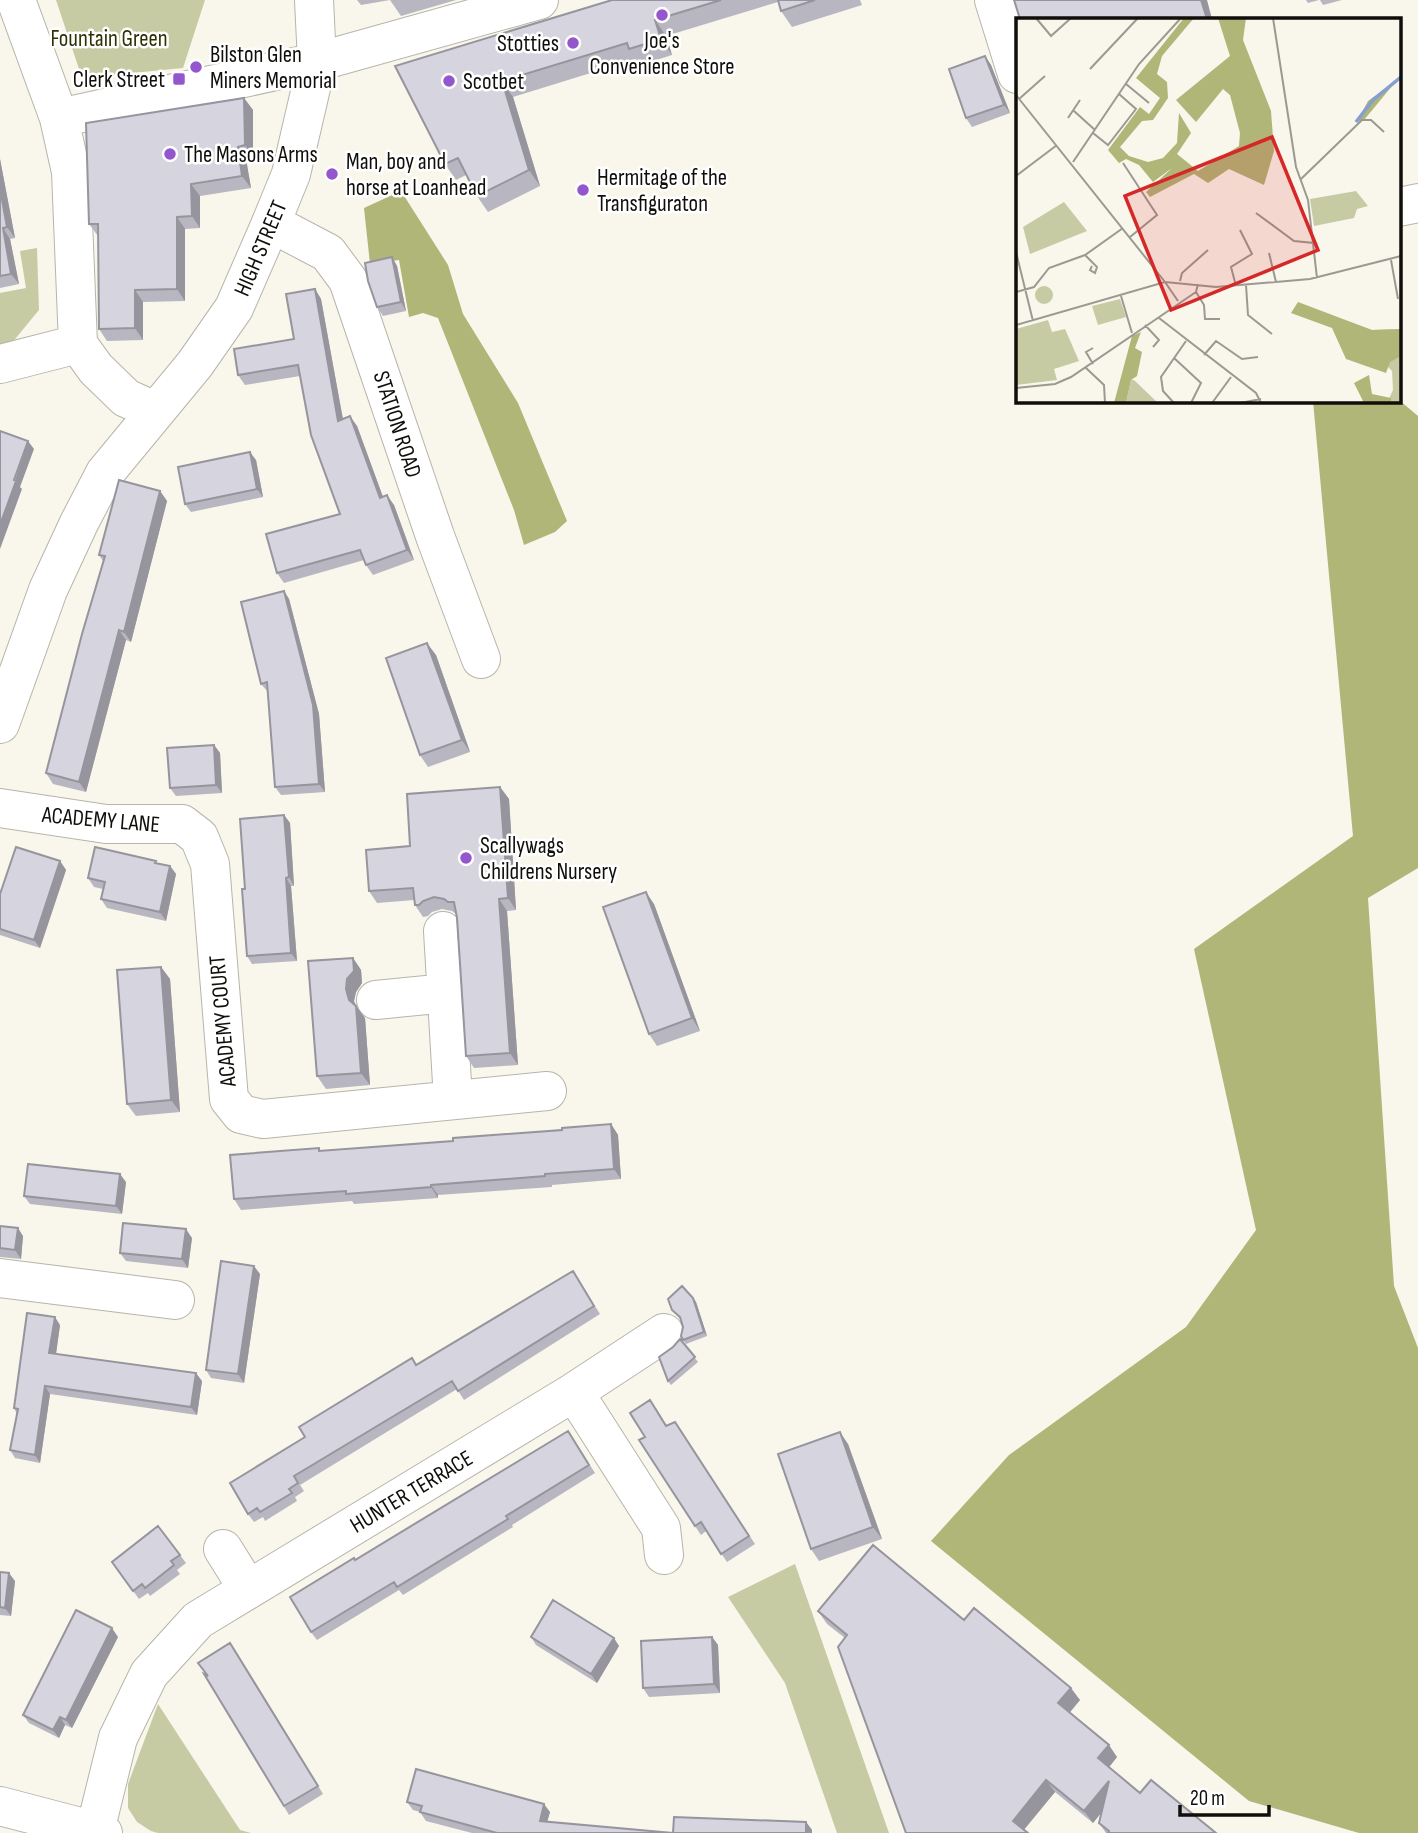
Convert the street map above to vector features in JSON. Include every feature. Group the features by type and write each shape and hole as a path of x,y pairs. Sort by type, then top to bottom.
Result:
{"street":[{"path":"16,0 59,118 71,172 78,344 96,369 126,398 155,411"},
{"name":"HIGH STREET","path":"0,724 48,590 105,472 195,364 234,308 271,223 291,174 317,62 314,0"},
{"path":"59,118 317,62 538,0"},
{"path":"994,0 1016,71"},
{"path":"1400,207 1418,203"},
{"name":"STATION ROAD","path":"271,223 328,253 348,280 435,536 481,659"},
{"path":"0,364 78,344"},
{"name":"ACADEMY LANE","path":"0,808 106,824 182,824 199,837"},
{"name":"ACADEMY COURT","path":"199,837 210,864 229,1100 240,1114 263,1119 547,1091"},
{"path":"443,931 453,1100"},
{"path":"376,1000 447,993"},
{"path":"0,1278 159,1304"},
{"name":"HUNTER TERRACE","path":"99,1832 118,1738 149,1674 198,1620 574,1392 664,1333"},
{"path":"574,1392 661,1528 664,1555"},
{"path":"223,1549 248,1589"},
{"path":"0,1806 99,1832"}],"green space":[{"name":"Fountain Green","path":"56,0 205,0 183,68 82,78"},
{"path":"401,191 448,265 463,314 518,403 567,521 555,532 524,545 514,510 438,318 423,313 409,317 399,260 370,264 364,208"},
{"path":"37,248 39,310 6,350 0,351 0,293 26,288 20,251"},
{"path":"1400,401 1418,416 1418,868 1368,898 1394,1286 1418,1348 1418,1833 1359,1833 1249,1801 931,1541 1009,1455 1186,1327 1256,1230 1194,949 1353,836 1313,402"},
{"path":"795,1564 889,1833 837,1833 785,1683 728,1597"},
{"path":"158,1704 240,1830 251,1833 158,1833 137,1822 128,1808 128,1784"}],"building":[{"path":"612,0 721,0 655,20 661,39 629,49 627,43 502,81 529,170 477,196 458,158 445,164 395,66"},
{"path":"778,0 815,0 781,11"},
{"path":"1014,0 1201,0 1207,18 1020,18"},
{"path":"985,56 1004,105 966,118 949,69"},
{"path":"244,98 245,145 238,147 242,176 191,184 192,216 177,217 177,289 135,290 135,328 99,329 98,224 89,224 86,123"},
{"path":"0,189 11,274 0,276"},
{"path":"392,257 401,302 377,307 365,263"},
{"path":"315,289 338,421 350,416 380,498 387,495 407,550 366,565 360,550 277,573 266,534 340,514 311,435 298,365 238,375 234,349 294,339 286,294"},
{"path":"0,431 28,441 0,525"},
{"path":"250,452 257,489 185,504 178,467"},
{"path":"119,480 160,491 124,632 119,630 79,782 46,773 105,556 99,555"},
{"path":"284,591 313,705 319,784 275,787 267,682 261,684 241,602"},
{"path":"427,643 462,740 420,755 386,658"},
{"path":"214,745 216,785 170,788 167,748"},
{"path":"500,787 508,898 499,899 510,1053 466,1056 454,902 434,897 415,905 413,888 369,891 366,850 410,846 407,794"},
{"path":"284,815 291,953 247,956 240,819"},
{"path":"16,847 60,861 34,940 0,929 0,894"},
{"path":"95,847 170,866 160,912 101,899 105,882 88,878"},
{"path":"646,892 692,1018 649,1034 603,907"},
{"path":"353,958 354,971 347,979 346,989 349,1000 356,1006 361,1073 317,1076 308,961"},
{"path":"161,967 171,1100 127,1104 117,970"},
{"path":"611,1124 614,1169 346,1194 346,1191 234,1199 230,1155 453,1141 453,1138"},
{"path":"28,1164 120,1174 116,1206 24,1196"},
{"path":"123,1223 186,1229 182,1259 120,1253"},
{"path":"0,1226 18,1228 15,1250 0,1248"},
{"path":"221,1261 254,1266 238,1374 206,1370"},
{"path":"573,1271 594,1306 458,1391 452,1381 294,1476 298,1483 289,1489 292,1493 260,1512 257,1508 248,1514 230,1483 305,1437 299,1427 412,1358 416,1365"},
{"path":"682,1286 693,1298 704,1332 683,1340 680,1317 672,1310 668,1299"},
{"path":"27,1313 55,1317 49,1353 196,1373 191,1407 45,1386 35,1455 10,1450 18,1409 14,1408"},
{"path":"680,1339 695,1357 668,1381 659,1357"},
{"path":"650,1400 666,1426 675,1422 749,1536 721,1554 701,1522 695,1526 639,1440 645,1437 630,1413"},
{"path":"568,1431 589,1465 506,1516 508,1519 397,1587 394,1582 311,1632 290,1597"},
{"path":"840,1432 873,1527 811,1549 778,1454"},
{"path":"158,1526 180,1555 171,1561 174,1565 145,1588 142,1584 133,1591 112,1562"},
{"path":"873,1545 964,1620 974,1608 1071,1688 1058,1703 1109,1745 1098,1758 1140,1793 1151,1780 1216,1833 1108,1833 1099,1823 1109,1781 1084,1811 1046,1780 1013,1821 1028,1833 906,1833 838,1647 847,1635 818,1611"},
{"path":"0,1572 9,1573 5,1608 0,1607"},
{"path":"553,1600 614,1638 591,1674 531,1637"},
{"path":"76,1610 112,1628 66,1720 60,1717 53,1730 23,1715"},
{"path":"712,1637 714,1684 643,1688 641,1641"},
{"path":"230,1643 318,1786 284,1806 198,1663"},
{"path":"416,1769 544,1804 540,1821 673,1833 497,1833 420,1812 422,1806 407,1802"},
{"path":"674,1817 806,1822 806,1833 673,1833"}],"place":[{"name":"Joe's Convenience Store","path":"662,15"},
{"name":"Stotties","path":"573,43"},
{"name":"Bilston Glen Miners Memorial","path":"196,67"},
{"name":"Clerk Street","path":"179,79"},
{"name":"Scotbet","path":"449,81"},
{"name":"The Masons Arms","path":"170,154"},
{"name":"Man, boy and horse at Loanhead","path":"332,174"},
{"name":"Hermitage of the Transfiguraton","path":"583,190"},
{"name":"Scallywags Childrens Nursery","path":"466,858"}]}
